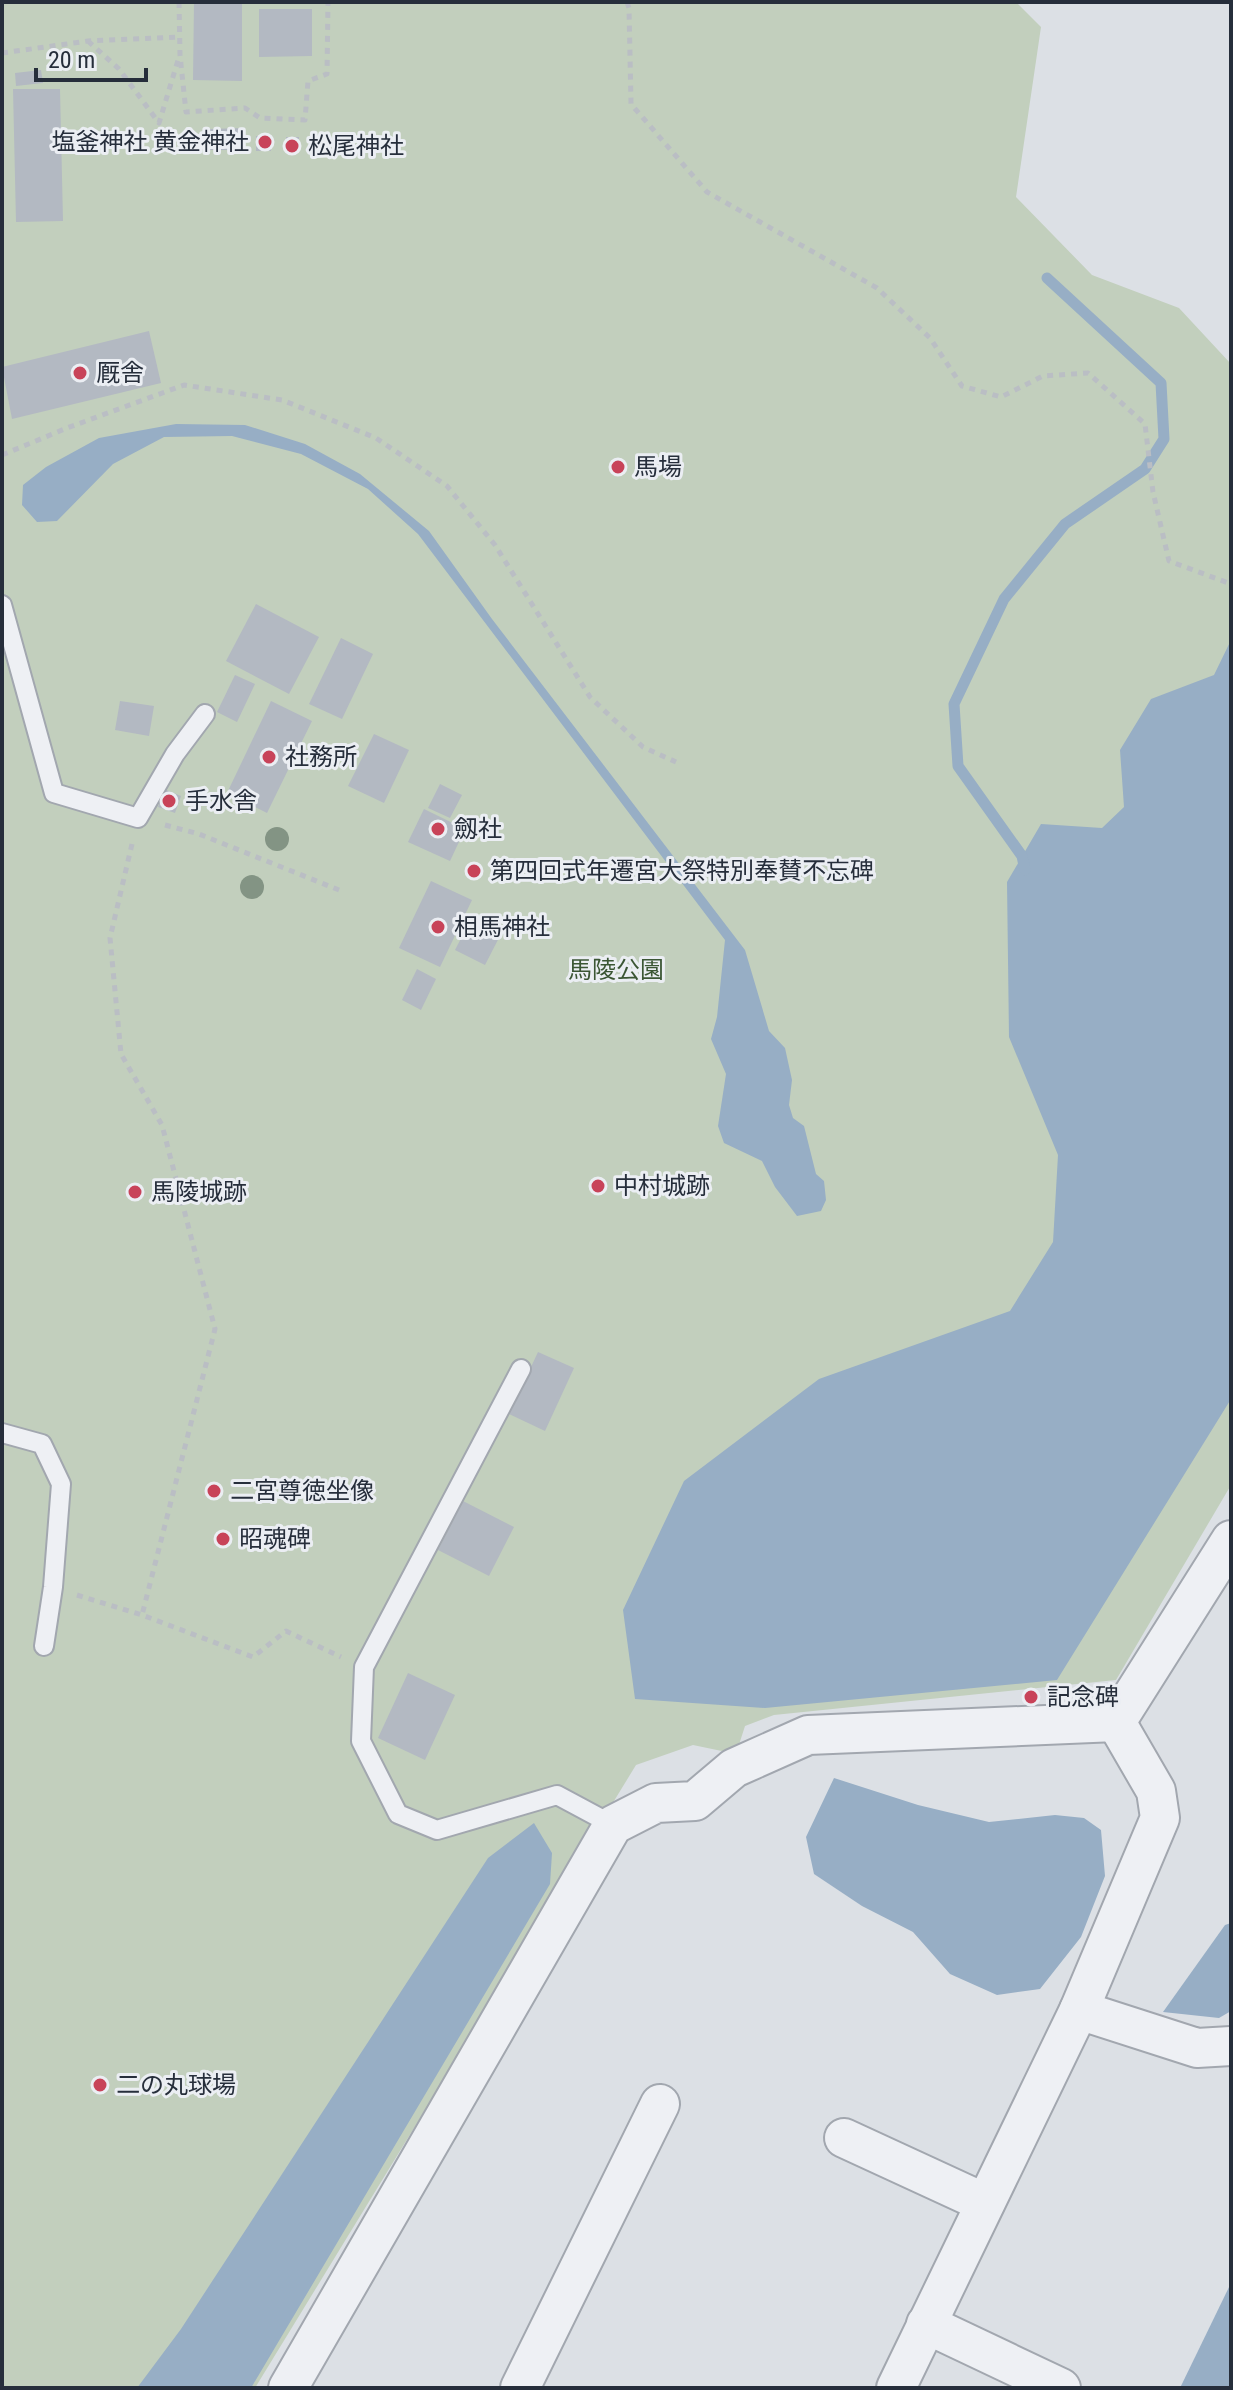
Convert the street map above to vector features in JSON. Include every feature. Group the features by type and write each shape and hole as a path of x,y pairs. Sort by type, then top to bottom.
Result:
{"street":[{"path":"1116,1722 1231,1540"},
{"path":"288,2388 613,1825 656,1803 695,1801 734,1768 808,1735 1116,1722"},
{"path":"896,2388 1079,2010 1160,1818 1156,1791 1116,1722"},
{"path":"1079,2010 1197,2048 1231,2046"},
{"path":"520,2388 660,2104"},
{"path":"844,2138 985,2203"},
{"path":"926,2324 1061,2388"}],"lane":[{"path":"2,605 54,793 138,818 175,754 205,714"},
{"path":"521,1369 364,1667 361,1741 398,1814 437,1830 557,1795 613,1825"},
{"path":"2,1433 42,1444 61,1484 53,1587 44,1646"}],"path":[{"path":"179,2 186,112 245,108 260,118 305,120 308,81 327,74 328,2"},
{"path":"627,2 631,104 707,192 877,288 930,338 962,386 1001,397 1043,376 1088,373 1145,424 1153,492 1169,561 1231,584"},
{"path":"2,53 88,41 180,37"},
{"path":"88,41 119,69 159,123 180,55"},
{"path":"2,455 184,385 282,400 376,438 447,486 495,545 590,697 643,747 676,762"},
{"path":"142,1615 215,1329 162,1125 121,1054 110,938 138,818 199,834 344,892"},
{"path":"53,1587 142,1615 253,1657 286,1631 364,1667"}],"green space":[{"name":"馬陵公園","path":"2,2 1016,2 1041,27 1016,197 1092,275 1179,308 1231,364 1231,1485 1116,1680 774,1715 745,1726 736,1754 693,1745 636,1765 255,2388 2,2388"}],"water":[{"path":"176,424 245,425 305,444 360,474 429,531 492,619 745,950 769,1031 785,1048 792,1080 789,1105 793,1118 804,1126 816,1174 824,1181 826,1200 821,1211 797,1216 775,1187 762,1161 724,1143 718,1126 726,1074 711,1039 717,1017 725,940 418,534 368,489 301,454 232,436 164,437 113,464 57,521 37,522 22,505 23,485 46,467 99,438"},
{"path":"1231,640 1231,1399 1057,1680 765,1708 635,1699 623,1610 684,1481 819,1379 1010,1311 1053,1242 1058,1155 1009,1037 1007,882 1041,824 1102,828 1124,807 1120,750 1151,699 1214,675"},
{"path":"834,1778 918,1805 989,1822 1055,1815 1084,1818 1101,1830 1105,1876 1081,1937 1040,1989 997,1995 950,1974 913,1932 862,1906 814,1874 806,1837"},
{"path":"534,1823 552,1853 550,1884 251,2388 137,2388 181,2329 488,1858"},
{"path":"1231,1923 1231,2011 1219,2018 1163,2012 1225,1925"},
{"path":"1231,2283 1231,2388 1180,2388"}],"building":[{"path":"194,2 242,2 242,81 193,80"},
{"path":"259,9 312,9 312,56 259,57"},
{"path":"41,70 43,83 16,86 15,73"},
{"path":"13,89 60,89 63,221 16,222"},
{"path":"244,128 245,150 210,150 210,129"},
{"path":"256,136 270,136 271,151 256,151"},
{"path":"286,137 299,137 299,152 286,152"},
{"name":"厩舎","path":"149,331 161,383 12,419 2,367"},
{"path":"256,604 319,637 289,694 226,661"},
{"path":"341,638 373,654 342,719 309,704"},
{"path":"235,675 255,684 237,722 217,712"},
{"path":"120,701 154,706 149,736 115,730"},
{"name":"社務所","path":"271,701 312,721 267,813 227,793"},
{"path":"374,734 409,750 384,803 348,786"},
{"path":"440,784 462,795 450,818 428,808"},
{"name":"手水舎","path":"164,789 181,796 175,813 158,807"},
{"name":"劔社","path":"424,809 465,829 450,861 408,842"},
{"name":"相馬神社","path":"431,881 472,900 440,967 399,948"},
{"path":"473,915 503,930 485,965 455,950"},
{"path":"417,969 436,979 421,1010 402,1000"},
{"path":"538,1352 574,1368 545,1431 509,1414"},
{"path":"463,1501 514,1527 489,1576 438,1550"},
{"path":"408,1673 455,1695 425,1760 378,1738"}],"waterway":[{"path":"1025,870 1022,856 958,766 954,704 1004,599 1065,524 1145,469 1164,439 1161,383 1047,278"}],"place":[{"name":"塩釜神社 黄金神社","path":"265,142"},
{"name":"松尾神社","path":"292,146"},
{"name":"厩舎","path":"80,373"},
{"name":"馬場","path":"618,467"},
{"name":"社務所","path":"269,757"},
{"name":"手水舎","path":"169,801"},
{"name":"劔社","path":"438,829"},
{"name":"第四回式年遷宮大祭特別奉賛不忘碑","path":"474,871"},
{"name":"相馬神社","path":"438,927"},
{"name":"中村城跡","path":"598,1186"},
{"name":"馬陵城跡","path":"135,1192"},
{"name":"二宮尊徳坐像","path":"214,1491"},
{"name":"昭魂碑","path":"223,1539"},
{"name":"記念碑","path":"1031,1697"},
{"name":"二の丸球場","path":"100,2085"}]}
